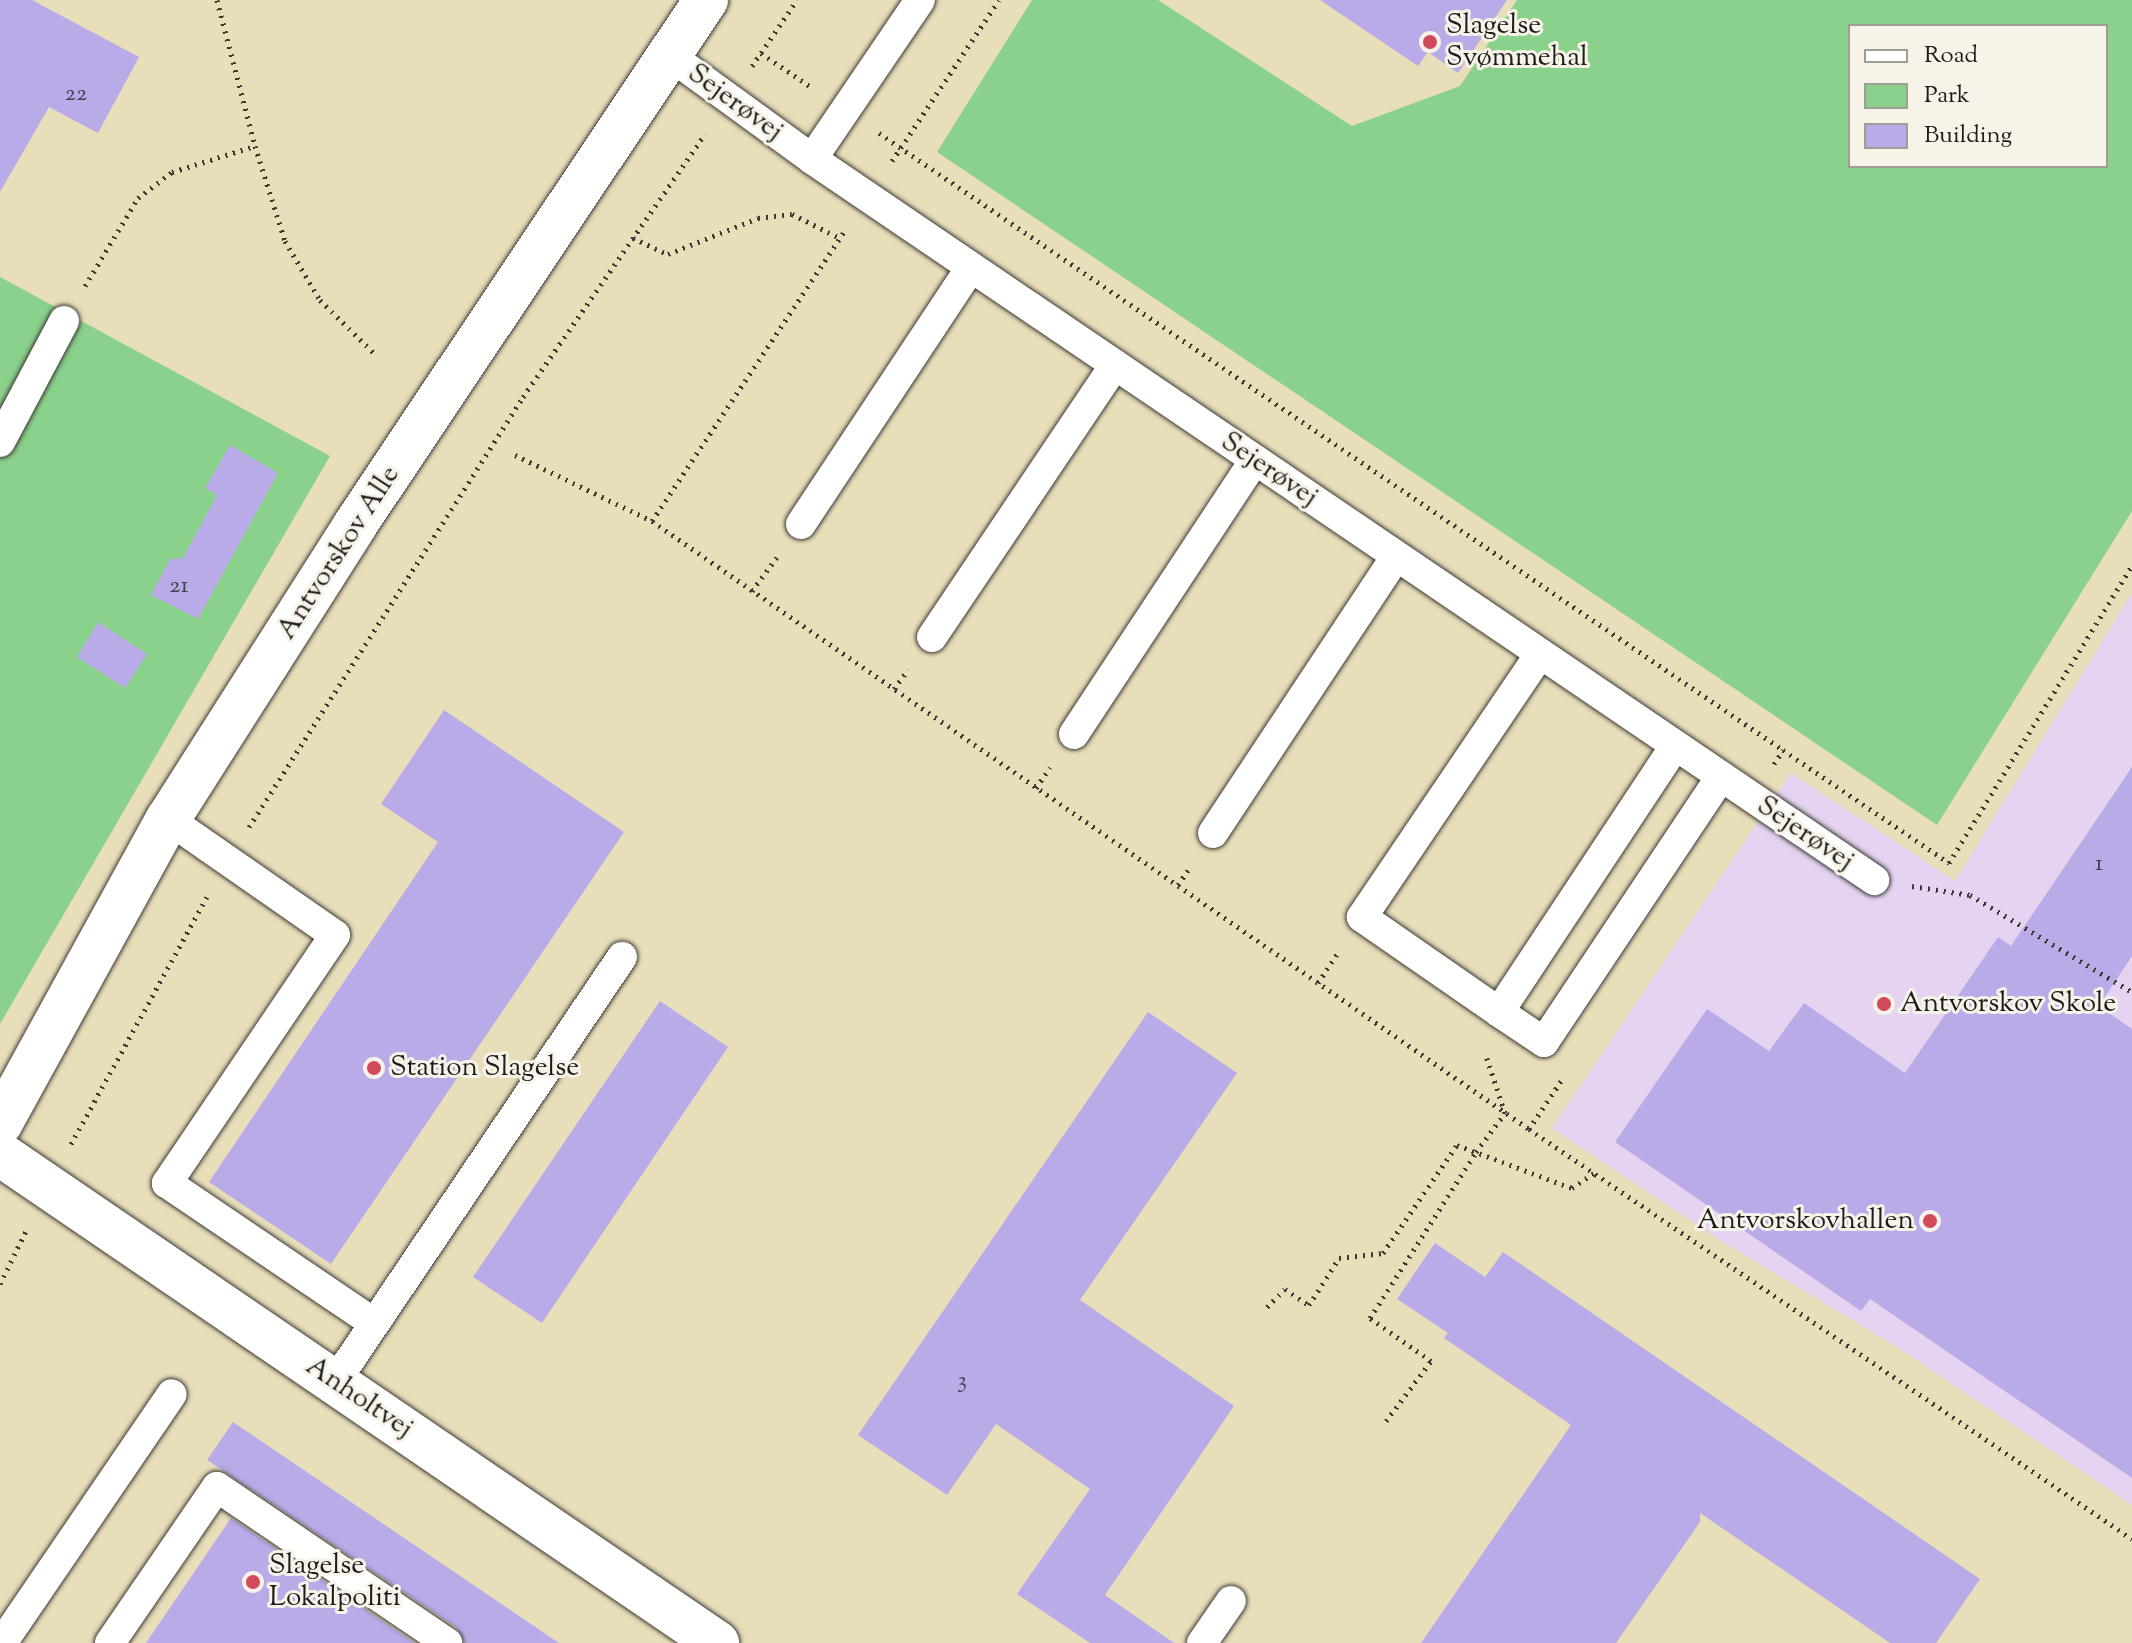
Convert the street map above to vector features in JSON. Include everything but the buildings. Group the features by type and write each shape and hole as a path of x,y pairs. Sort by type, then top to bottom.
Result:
{"street":[{"name":"Antvorskov Alle","path":"0,1124 168,819 355,525 706,0"},
{"name":"Anholtvej","path":"0,1154 717,1643"}],"lane":[{"path":"812,159 920,0"},
{"name":"Sejerøvej","path":"669,55 812,159 1874,880"},
{"path":"801,524 971,267"},
{"path":"0,442 64,321"},
{"path":"932,637 1115,365"},
{"path":"1074,734 1255,460"},
{"path":"1213,833 1396,556"},
{"path":"1540,654 1362,917 1499,1012 1544,1042 1721,777"},
{"path":"1499,1012 1675,746"},
{"path":"168,819 335,935 167,1183 374,1323"},
{"path":"335,1382 622,957"},
{"path":"2,1643 172,1394"},
{"path":"110,1643 217,1487 447,1643"},
{"path":"1202,1643 1231,1601"}],"path":[{"path":"217,0 255,146 285,241 320,300 375,354"},
{"path":"0,1284 48,1186 227,860 523,397 797,0"},
{"path":"652,521 999,0"},
{"path":"761,53 1949,863 2132,565"},
{"path":"64,321 138,198 172,172 255,146"},
{"path":"633,238 668,254 758,218 792,214 840,238"},
{"path":"515,455 652,521 1505,1113 2132,1539"},
{"path":"1751,797 1783,750"},
{"path":"1874,880 1970,895 2132,992"},
{"path":"1529,1129 1565,1076"},
{"path":"1386,1421 1431,1361 1370,1318 1476,1152 1505,1113"},
{"path":"1267,1307 1285,1289 1309,1305 1339,1258 1383,1253 1457,1145 1572,1188 1594,1173"}],"shaded area":[{"name":"Antvorskov Skole","path":"2132,593 2132,1505 1897,1347 1726,1244 1552,1128 1791,773 1955,881"}],"green space":[{"path":"1032,0 1158,0 1352,126 1460,86 1517,0 2132,0 2132,511 1937,825 937,152"},
{"path":"0,277 330,456 0,1024"}],"place":[{"name":"Slagelse Svømmehal","path":"1430,42"},
{"name":"Antvorskov Skole","path":"1884,1004"},
{"name":"Station Slagelse","path":"374,1068"},
{"name":"Antvorskovhallen","path":"1930,1221"},
{"name":"Slagelse Lokalpoliti","path":"253,1582"}]}
